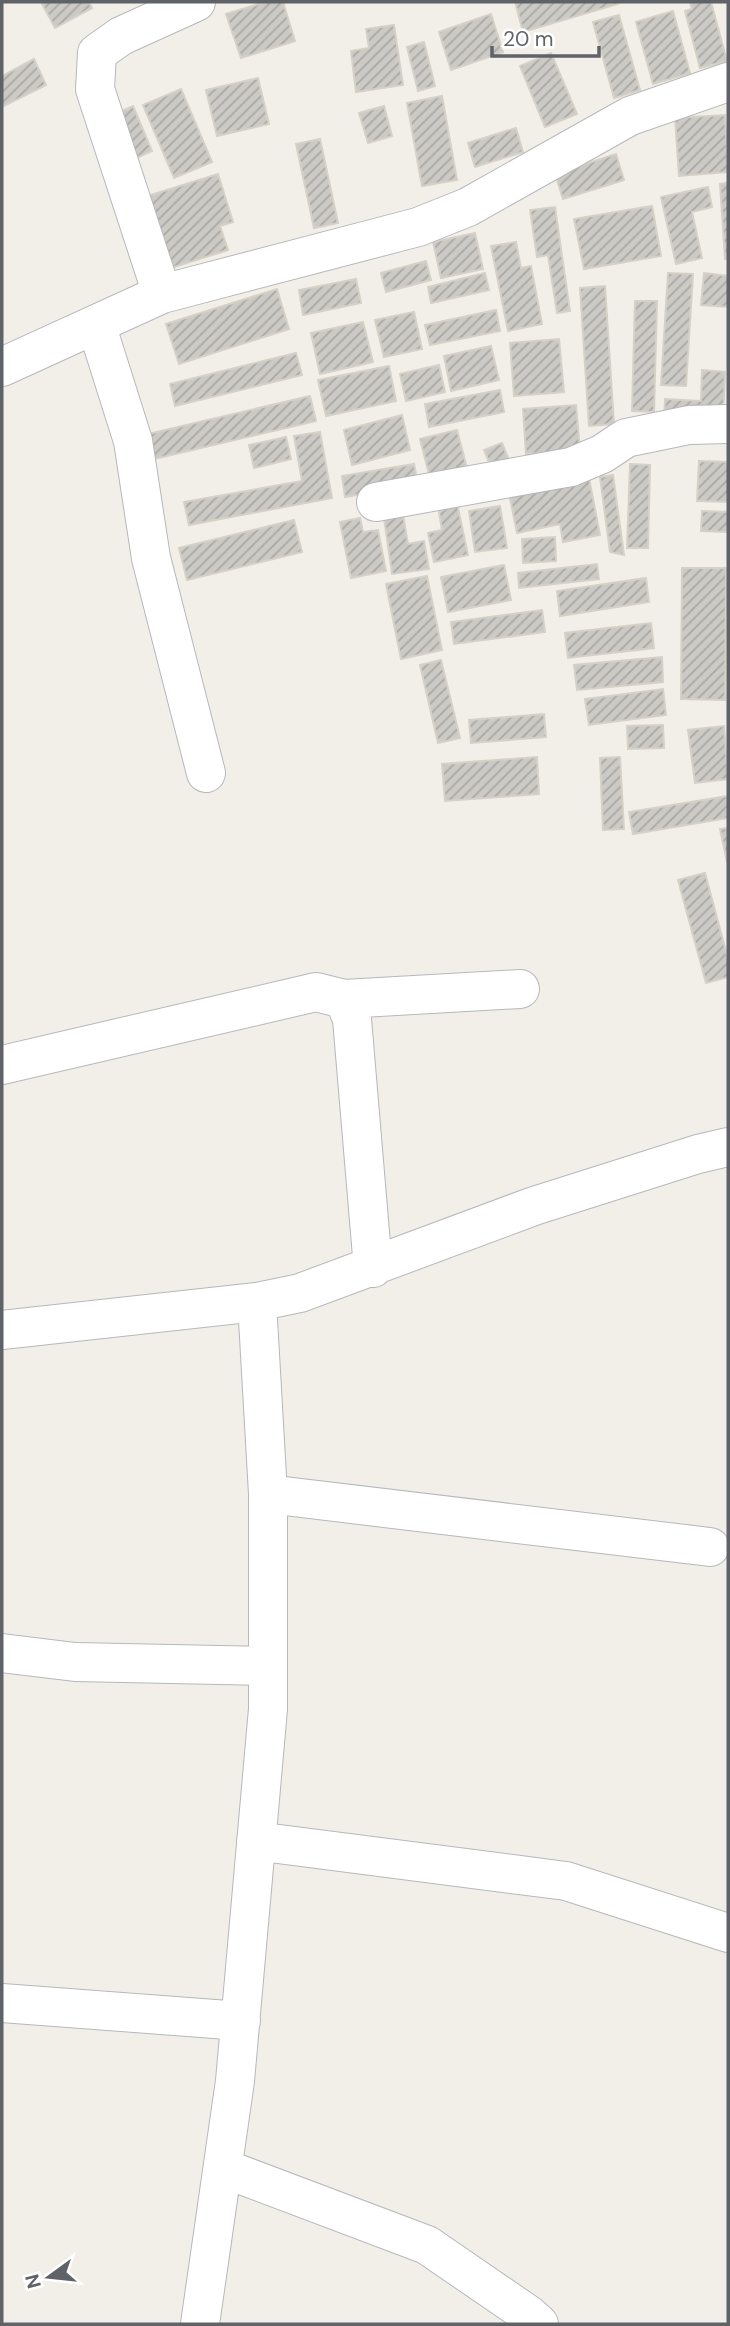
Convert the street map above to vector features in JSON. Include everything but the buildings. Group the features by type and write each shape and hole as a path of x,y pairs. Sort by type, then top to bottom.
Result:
{"street":[{"path":"162,294 95,89 97,54 121,36 196,2"},
{"path":"2,367 162,294 418,227 468,207 630,116 728,82"},
{"path":"96,324 133,441 151,558 206,773"},
{"path":"376,502 571,467 602,454 626,438 689,425 728,424"},
{"path":"2,1065 316,992 344,999 520,989"},
{"path":"344,999 352,1019 373,1268"},
{"path":"2,1330 257,1302 300,1293 534,1206 728,1147"},
{"path":"200,2324 236,2081 268,1709 268,1494 257,1302"},
{"path":"268,1494 710,1547"},
{"path":"2,1653 75,1662 266,1666"},
{"path":"256,1841 566,1881 728,1933"},
{"path":"2,2003 241,2021"},
{"path":"223,2168 427,2245 539,2324"}]}
